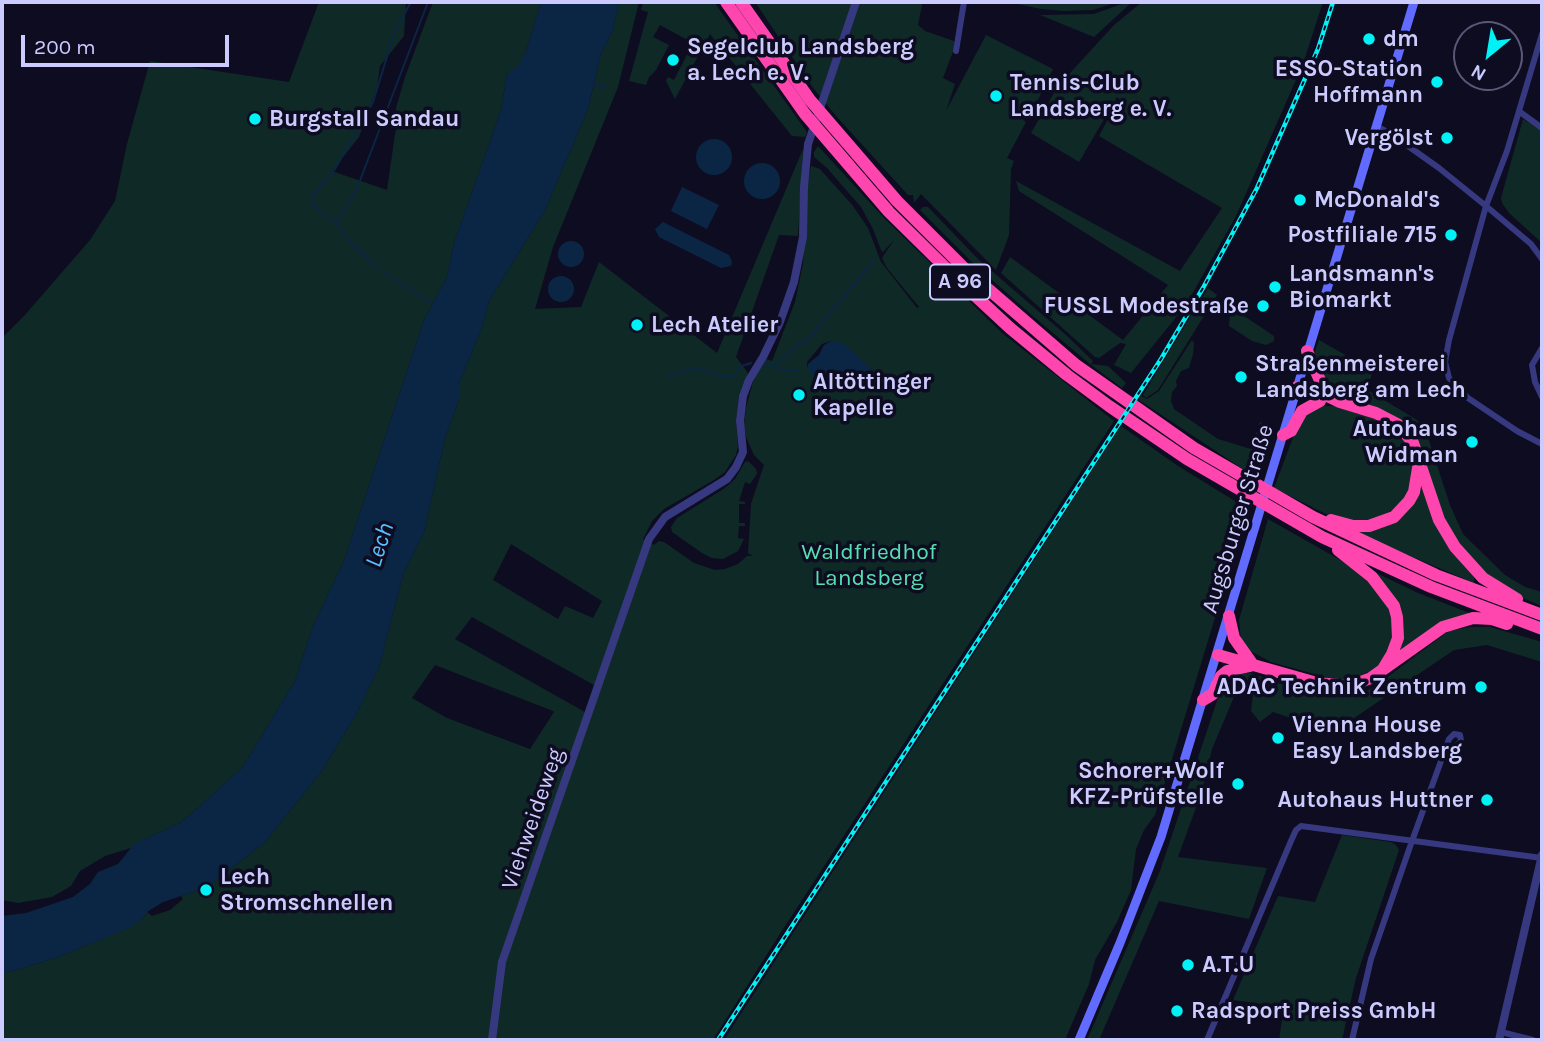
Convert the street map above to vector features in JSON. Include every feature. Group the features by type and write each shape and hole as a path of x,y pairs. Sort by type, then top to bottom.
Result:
{"highway":[{"name":"A 96","path":"726,2 805,114 889,212 1010,328 1109,407 1187,459 1322,537 1432,587 1542,629"},
{"name":"A 96","path":"741,2 810,100 897,201 964,268 1076,365 1157,424 1289,504 1402,561 1472,590 1542,613"},
{"path":"1307,351 1323,398"},
{"path":"1297,387 1302,393 1376,413 1399,425 1413,443 1439,520 1461,555 1492,585 1542,613"},
{"path":"1283,435 1291,431 1302,411 1323,398"},
{"path":"1289,504 1334,522 1353,526 1382,522 1394,517 1409,501 1416,483 1419,461"},
{"path":"1322,537 1372,577 1394,607 1398,638 1381,672"},
{"path":"1229,616 1234,638 1253,665"},
{"path":"1218,655 1334,686 1362,683 1399,660 1428,636 1458,621 1473,618 1492,619 1522,628 1542,629"},
{"path":"1203,700 1213,694 1221,676 1227,671 1253,665"}],"main road":[{"name":"Augsburger Straße","path":"1079,1040 1150,867 1218,655 1307,351 1414,2"}],"street":[{"name":"Viehweideweg","path":"492,1040 502,962 644,553 656,527 676,510 727,479 740,459 743,447 740,421 743,396 780,322 794,282 803,237 808,144 856,2"},
{"path":"956,51 964,2"},
{"path":"1542,34 1520,112 1486,205 1445,362 1449,378 1468,398 1542,444"},
{"path":"1520,112 1542,128"},
{"path":"1376,125 1420,154 1486,205 1531,244 1542,259"},
{"path":"1542,348 1532,365 1535,382 1542,397"},
{"path":"1352,1040 1371,958 1445,750"},
{"path":"1207,1040 1296,830 1301,826 1542,857 1500,1036 1533,1040"}],"green space":[{"path":"319,2 406,2 404,36 380,66 377,87 359,137 332,171 387,190 398,124 396,108 433,2 541,2 520,65 507,74 501,110 454,243 447,277 424,320 344,561 313,626 295,681 242,768 182,822 131,848 105,856 80,871 71,886 52,897 18,903 2,900 2,338 90,240 115,201 127,144 150,61 289,82"},
{"name":"Waldfriedhof Landsberg","path":"619,2 639,2 618,87 553,247 535,309 581,307 599,262 717,353 803,149 798,236 779,235 736,357 748,373 739,394 736,455 725,472 664,509 652,521 643,539 654,545 659,541 664,542 694,563 715,570 725,569 738,564 747,556 753,556 748,553 751,504 764,465 754,455 746,437 746,408 754,378 766,359 772,361 795,302 803,264 807,187 811,166 820,169 853,206 868,228 881,262 917,308 919,307 882,258 894,240 883,252 881,250 861,207 814,157 818,146 884,218 1002,333 1114,421 713,1040 2,1040 2,974 56,958 128,928 147,912 152,916 170,910 183,899 181,896 208,887 265,842 321,772 357,713 379,667 403,575 424,532 445,438 459,400 459,384 482,327 489,301 544,212 588,109 601,53 612,32","holes":["831,341 873,370 821,377 807,369 807,362 822,344","511,544 602,601 593,618 565,606 558,619 493,580","472,617 594,685 585,712 455,639","435,665 554,712 530,749 447,718 412,698"]},
{"path":"643,2 714,2 807,132 805,137 792,136 710,34 675,99 666,81 668,77 674,80 693,43 660,25 653,37 669,45 656,70 646,85 629,81 648,12 641,10"},
{"path":"755,2 920,2 922,5 918,25 925,31 954,41 954,49 943,78 955,84 946,111 986,35 1053,69 1036,104 1032,103 1023,120 1026,122 1007,158 1014,161 1011,169 1009,235 996,270 921,194 914,203 913,195 908,195 814,89"},
{"path":"1008,2 1117,2 1093,10 1063,11"},
{"path":"1132,2 1094,37 1040,15 1094,14"},
{"path":"1142,2 1323,2 1303,64 1236,216 1186,305 1131,373 1114,365 1126,344 1120,343 1099,358 1095,357 1001,273 1010,257 1123,340 1168,285 1019,191 1016,181 1180,271 1222,208 1099,136 1119,99 1117,97 1079,162 1031,133 1054,93 1071,72 1114,25"},
{"path":"1523,119 1542,131 1542,243 1509,213 1501,198"},
{"path":"928,207 979,260 1066,335 1093,361 1091,364 1108,366 1126,383 1122,388 1090,364 1034,317 972,262 920,210"},
{"path":"1208,288 1217,295 1158,390 1146,398 1143,395"},
{"path":"1230,314 1244,316 1274,336 1274,341 1266,345 1252,341 1229,326"},
{"path":"1192,340 1193,354 1189,368 1181,371 1176,381 1177,386 1172,392 1174,409 1218,439 1251,449 1260,422 1271,426 1258,479 1139,400 1141,396 1147,399 1159,391"},
{"path":"1319,340 1373,372 1366,389 1417,420 1425,428 1450,505 1463,534 1505,575 1525,587 1542,592 1542,606 1513,594 1479,570 1442,520 1421,454 1377,407 1330,390 1315,366 1315,352"},
{"path":"1320,406 1335,406 1379,420 1404,438 1415,466 1411,489 1399,507 1368,523 1336,519 1274,488 1300,419"},
{"path":"1121,426 1178,466 1248,509 1155,815 1144,830 1136,849 1131,890 1117,922 1095,960 1089,984 1065,1040 724,1040"},
{"path":"748,461 757,474 750,484 745,482 739,501 745,502 739,504 739,523 745,523 745,526 739,526 738,538 744,539 738,551 723,559 712,558 672,532 671,527 677,518 725,488"},
{"path":"1420,484 1474,575 1474,583 1359,534 1359,530 1385,526"},
{"path":"1268,519 1349,565 1369,580 1390,607 1394,637 1378,668 1349,680 1336,680 1271,662 1248,650 1241,640 1239,620"},
{"path":"1368,569 1418,593 1472,614 1397,657 1403,627"},
{"path":"1490,627 1542,642 1542,662 1487,645 1454,650 1341,727 1306,723 1273,712 1260,722 1251,711 1253,694 1236,692 1212,749 1202,791 1178,857 1267,868 1249,919 1159,901 1099,1040 1087,1040 1160,871 1222,686 1228,678 1250,673 1317,695 1340,697 1362,694 1449,631"},
{"path":"1342,835 1391,842 1399,850 1356,978 1342,1040 1279,1040 1284,1007 1233,1000 1278,896 1315,902"}],"water":[{"name":"Lech","path":"541,2 619,2 612,32 601,53 588,109 544,212 489,301 482,327 459,384 459,400 445,438 424,532 403,575 379,667 357,713 321,772 265,842 208,887 163,902 129,928 56,958 2,974 2,916 26,913 73,897 90,884 98,872 118,864 134,844 182,822 242,768 295,681 313,626 344,561 424,320 447,277 454,243 501,110 507,74 519,65 526,51"},
{"path":"714,139 727,144 732,157 727,170 714,175 701,170 696,157 701,144"},
{"path":"762,163 775,168 780,181 775,194 762,199 749,194 744,181 749,168"},
{"path":"682,187 719,205 707,229 671,211"},
{"path":"663,222 729,255 731,266 721,268 659,237 655,229"},
{"path":"571,241 580,245 584,254 580,263 571,267 562,263 558,254 562,245"},
{"path":"561,276 570,280 574,289 570,298 561,302 552,298 548,289 552,280"},
{"path":"831,341 843,343 873,370 860,377 813,375 807,369 808,364 819,355 824,345"}],"waterway":[{"path":"335,222 322,214 312,203 312,196 335,169 373,102 395,31 411,2"},
{"path":"378,268 347,239 336,223 356,191 428,2"},
{"path":"594,84 606,87"},
{"path":"765,363 773,365 785,358 797,345 806,342 875,259"},
{"path":"383,272 434,305"},
{"path":"669,376 694,368 726,377 734,376 739,367 751,363"},
{"path":"773,365 782,371 798,371"}],"railway":[{"path":"718,1040 1161,359 1257,188 1318,49 1333,2"}],"place":[{"name":"dm","path":"1369,39"},
{"name":"Segelclub Landsberg a. Lech e. V.","path":"673,60"},
{"name":"ESSO-Station Hoffmann","path":"1437,82"},
{"name":"Tennis-Club Landsberg e. V.","path":"996,96"},
{"name":"Burgstall Sandau","path":"255,119"},
{"name":"Vergölst","path":"1447,138"},
{"name":"McDonald's","path":"1300,200"},
{"name":"Postfiliale 715","path":"1451,235"},
{"name":"Landsmann's Biomarkt","path":"1275,287"},
{"name":"FUSSL Modestraße","path":"1263,306"},
{"name":"Lech Atelier","path":"637,325"},
{"name":"Straßenmeisterei Landsberg am Lech","path":"1241,377"},
{"name":"Altöttinger Kapelle","path":"799,395"},
{"name":"Autohaus Widman","path":"1472,442"},
{"name":"ADAC Technik Zentrum","path":"1481,687"},
{"name":"Vienna House Easy Landsberg","path":"1278,738"},
{"name":"Schorer+Wolf KFZ-Prüfstelle","path":"1238,784"},
{"name":"Autohaus Huttner","path":"1487,800"},
{"name":"Lech Stromschnellen","path":"206,890"},
{"name":"A.T.U","path":"1188,965"},
{"name":"Radsport Preiss GmbH","path":"1177,1011"}]}
